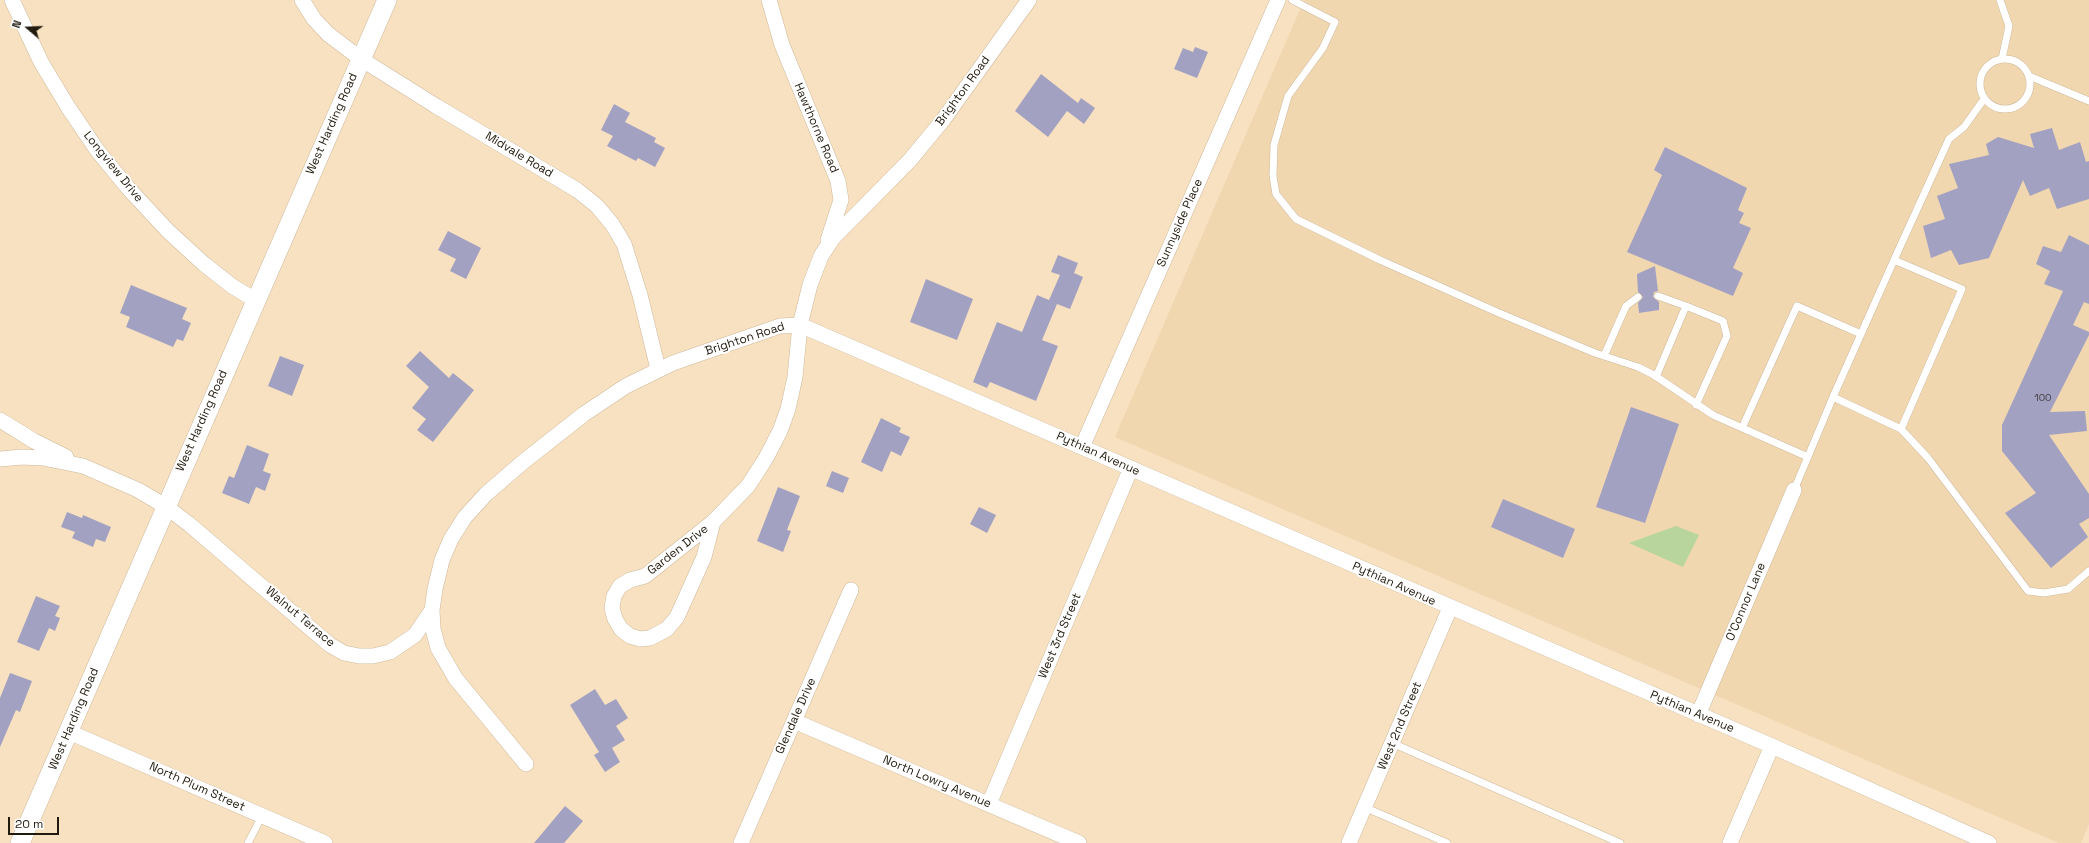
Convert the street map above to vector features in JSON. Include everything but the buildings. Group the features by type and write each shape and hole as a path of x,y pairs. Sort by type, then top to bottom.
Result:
{"street":[{"name":"Longview Drive","path":"12,0 41,62 68,107 97,150 119,177 168,231 204,264 232,286 255,300"},
{"name":"Midvale Road","path":"302,0 314,19 328,34 361,58 436,106 576,190 596,206 612,224 624,244 640,295 658,369"},
{"name":"West Harding Road","path":"20,843 165,506 386,0"},
{"name":"Hawthorne Road","path":"769,0 782,45 838,181 841,200 822,256"},
{"name":"Brighton Road","path":"432,610 442,560 451,539 465,517 486,494 523,462 584,414 626,386 658,369 780,326 800,324 810,285 822,256 833,238 910,160 943,120 1029,0"},
{"name":"Sunnyside Place","path":"1082,447 1278,0"},
{"name":"Pythian Avenue","path":"800,324 1450,608 1772,746 1989,843"},
{"name":"Garden Drive","path":"713,522 704,557 677,617 667,628 650,638 640,639 630,636 621,629 615,619 612,608 614,596 620,586 630,580 645,576 713,522 748,486 766,458 780,431 788,409 795,377 800,324"},
{"path":"0,420 34,441 83,466"},
{"name":"Walnut Terrace","path":"0,459 22,457 43,458 83,466 138,490 165,506 190,524 330,645 344,653 359,656 373,656 390,652 415,635 432,610"},
{"name":"West 3rd Street","path":"989,804 1131,468"},
{"name":"O'Connor Lane","path":"1698,715 1794,490"},
{"name":"Glendale Drive","path":"740,843 851,590"},
{"name":"West 2nd Street","path":"1349,843 1450,608"},
{"path":"432,610 433,629 443,660 456,679 526,764"},
{"name":"North Lowry Avenue","path":"794,721 1079,843"},
{"name":"North Plum Street","path":"69,732 325,843"},
{"path":"1730,843 1772,746"}],"lane":[{"path":"1292,0 1335,22 1323,48 1288,96 1274,145 1273,176 1276,194 1296,219 1380,260 1499,313 1604,356 1638,367 1656,377 1713,415 1808,457"},
{"path":"2000,0 2009,26 2002,59"},
{"path":"2002,59 2010,59 2019,63 2025,68 2029,76 2030,84 2026,99 2013,108 1997,108 1984,98 1980,87 1982,74 1994,62 2002,59"},
{"path":"2029,76 2089,101"},
{"path":"1794,490 1833,397 1949,139 1964,127 1984,98"},
{"path":"1894,260 1962,289 1901,428"},
{"path":"1658,296 1723,321 1727,336 1696,405"},
{"path":"1604,356 1626,306 1638,297"},
{"path":"1656,377 1686,306"},
{"path":"1742,428 1797,306 1861,334"},
{"path":"1833,397 1901,428 1928,458 2028,591 2044,593 2068,588 2089,572"},
{"path":"1392,743 1620,843"},
{"path":"1364,807 1447,843"},
{"path":"248,843 262,816"}],"shaded area":[{"path":"1304,0 2089,0 2089,824 2081,843 2059,843 1115,437"}],"green space":[{"path":"1676,526 1699,535 1683,567 1629,543"}]}
